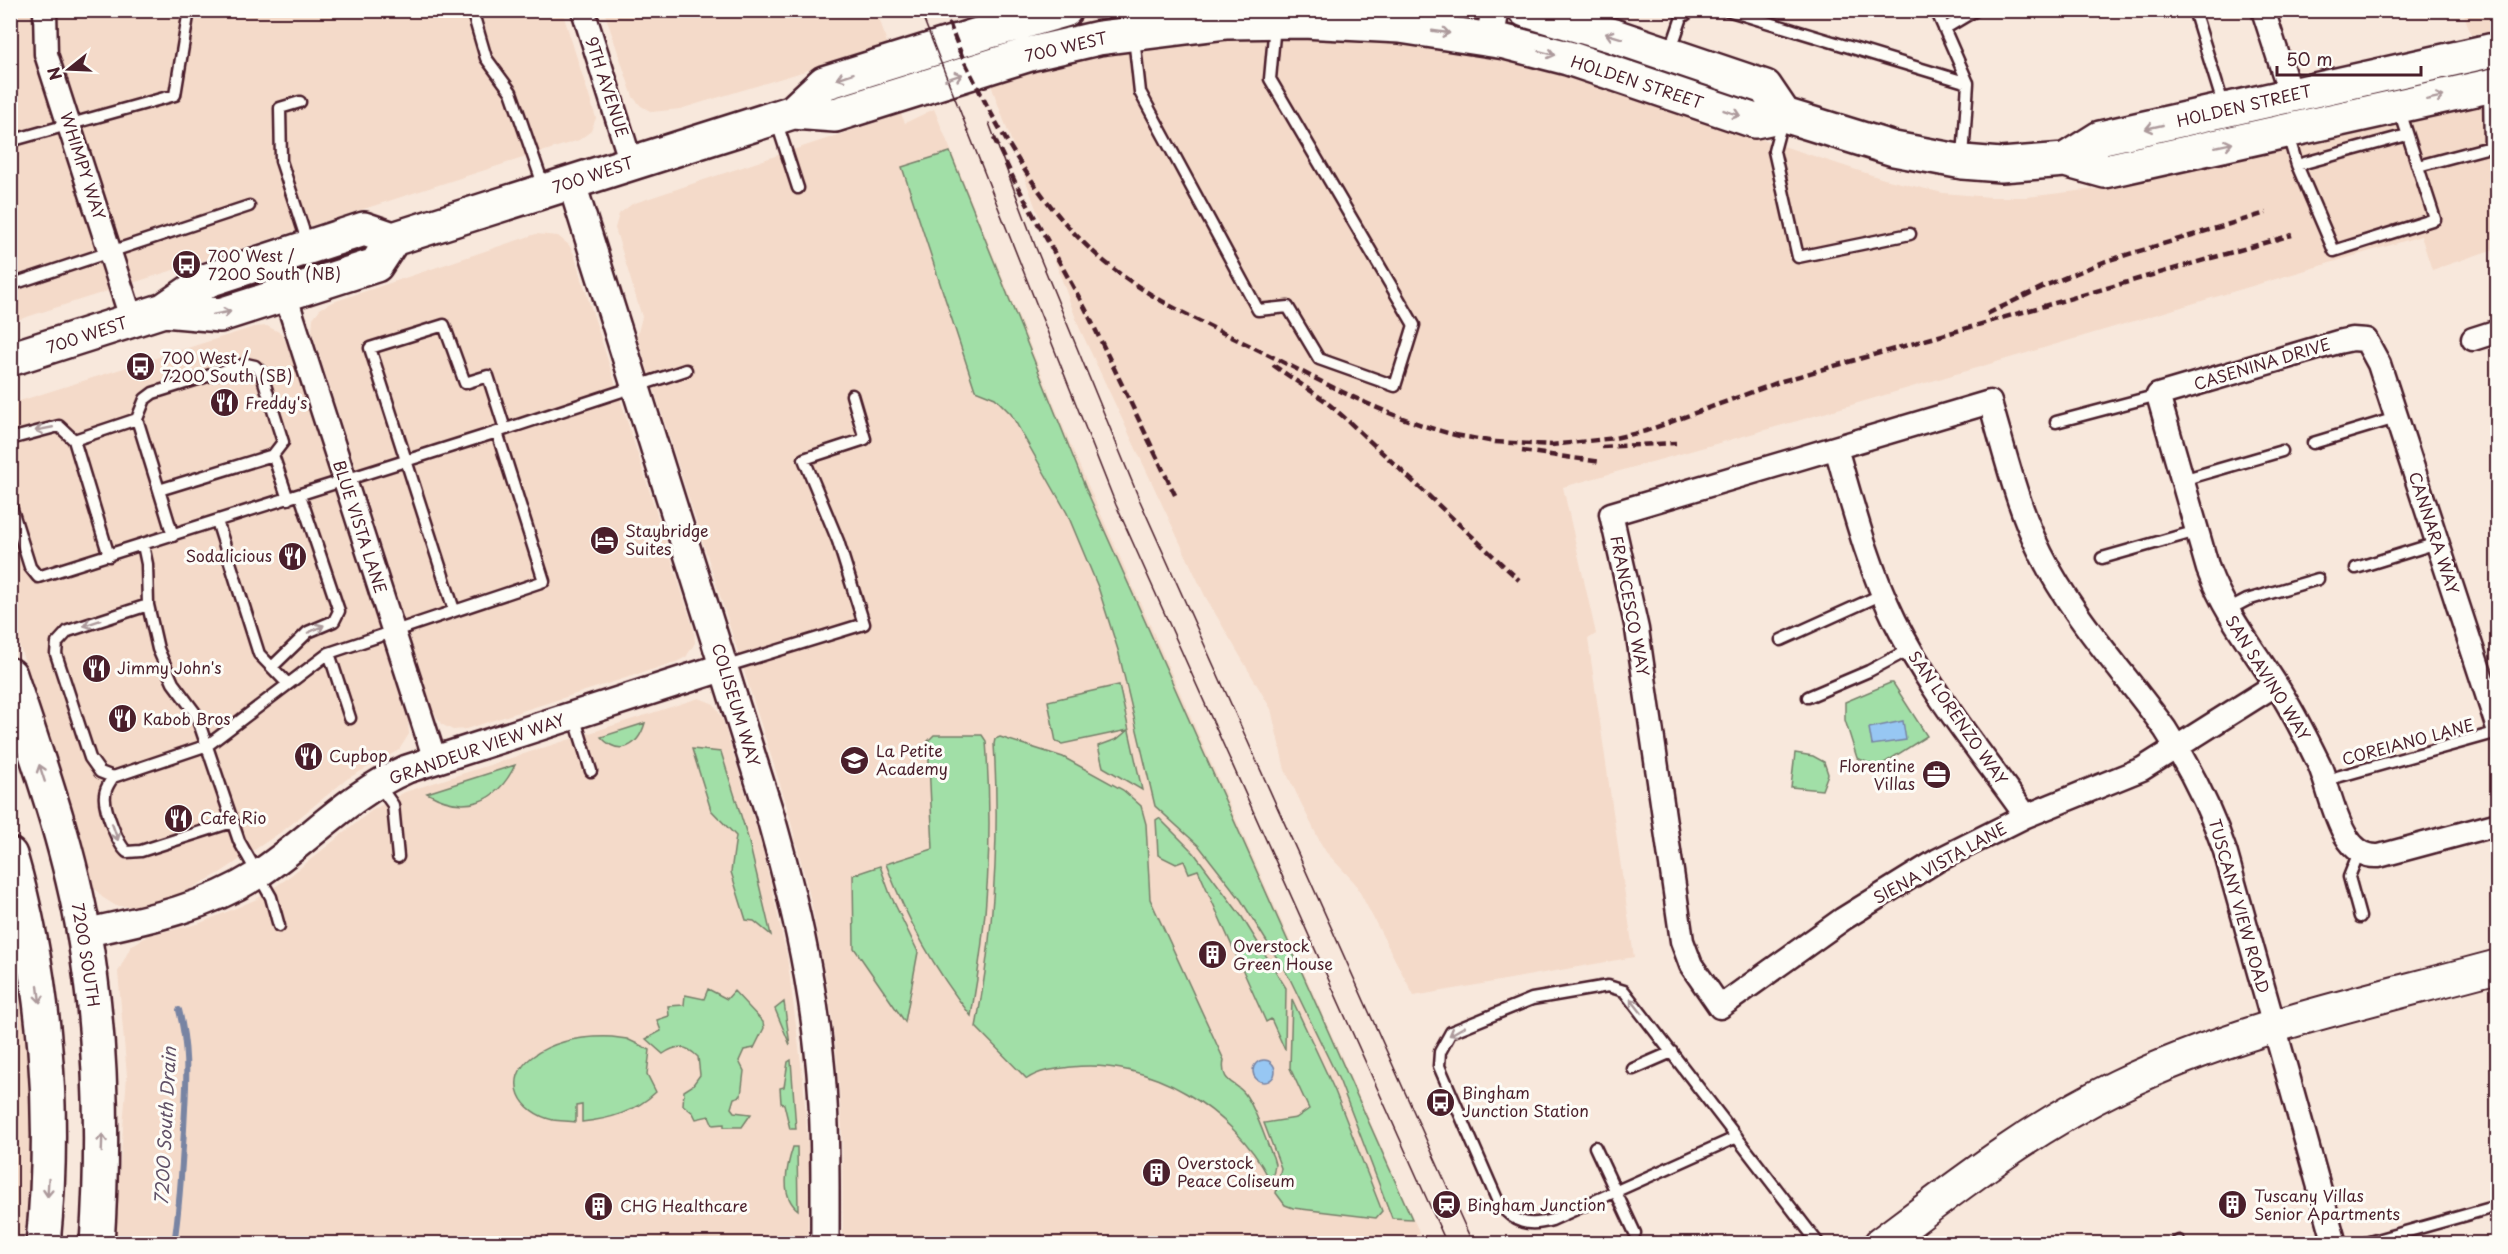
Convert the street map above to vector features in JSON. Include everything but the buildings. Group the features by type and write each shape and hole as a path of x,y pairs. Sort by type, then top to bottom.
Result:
{"main road":[{"name":"700 WEST","path":"784,115 824,83 1065,10"},
{"path":"1525,10 1765,87 1784,115"},
{"name":"700 WEST","path":"164,310 219,315 376,265 393,240 558,186 784,115 835,115 1132,21 1493,25"},
{"name":"HOLDEN STREET","path":"1493,25 1568,58 1755,121 1784,115 1894,148 1963,162 2001,165 2065,160 2105,171 2287,132 2403,120 2493,85"},
{"name":"HOLDEN STREET","path":"2065,160 2100,138 2498,48"},
{"name":"700 WEST","path":"10,359 164,310 208,280 364,229 393,240"},
{"name":"7200 SOUTH","path":"10,675 59,829 84,933 101,1073 103,1131 97,1244"},
{"path":"10,855 30,936 45,1045 49,1141 43,1244"},
{"path":"1880,1244 2007,1150 2091,1099 2167,1064 2274,1027 2498,966"}],"street":[{"name":"WHIMPY WAY","path":"45,10 46,54 132,321"},
{"name":"9TH AVENUE","path":"583,10 631,163"},
{"path":"2263,10 2290,96"},
{"name":"COLISEUM WAY","path":"558,186 635,386 792,892 805,957 819,1051 823,1100 825,1244"},
{"name":"BLUE VISTA LANE","path":"285,294 435,760"},
{"path":"2473,339 2498,331"},
{"name":"CASENINA DRIVE","path":"2158,395 2338,342 2352,339 2366,340"},
{"name":"CANNARA WAY","path":"2366,340 2377,358 2498,728"},
{"name":"SAN SAVINO WAY","path":"2158,395 2210,576 2226,611 2276,685 2301,727 2326,780 2345,837 2359,852"},
{"name":"FRANCESCO WAY","path":"1720,1007 1691,965 1682,942 1637,629 1611,514 1990,402"},
{"name":"TUSCANY VIEW ROAD","path":"1990,402 2018,498 2041,553 2070,602 2177,748 2201,790 2218,830 2335,1244"},
{"name":"SAN LORENZO WAY","path":"1836,447 1862,538 1883,594 1910,649 1938,695 2026,816"},
{"name":"GRANDEUR VIEW WAY","path":"84,933 176,913 222,894 258,874 377,783 435,760 724,668"},
{"name":"SIENA VISTA LANE","path":"1720,1007 1843,919 1938,860 2026,816 2128,776 2177,748 2276,685"},
{"path":"2359,852 2372,857 2386,855 2498,824"}],"lane":[{"path":"10,141 175,95 189,10"},
{"path":"472,10 486,57 511,93 558,186"},
{"path":"1669,55 1682,17 1692,10"},
{"path":"1727,10 1968,83"},
{"path":"1936,10 1968,83 1963,162"},
{"path":"1944,29 1976,10"},
{"path":"2194,10 2225,111"},
{"path":"1132,21 1140,92 1258,310 1288,307 1319,359 1395,386 1414,325 1270,79 1275,21"},
{"path":"2418,166 2490,147 2493,85"},
{"path":"300,102 280,108 281,161 309,247"},
{"path":"784,115 798,188"},
{"path":"1784,115 1774,152 1798,257 1910,234"},
{"path":"2287,132 2297,165 2334,251 2435,219 2403,120 2297,165"},
{"path":"10,285 249,206"},
{"path":"148,605 68,631 57,643 56,654 90,758 100,772 113,777 208,745 329,653 544,580 501,431 488,376 465,383 444,325 370,348 454,610"},
{"path":"159,490 273,455 284,442 261,372 255,366 246,364 153,393 146,399 137,418 173,536"},
{"path":"10,503 30,567 38,577 47,576 686,370"},
{"path":"724,668 864,624 838,541 804,459 865,439 852,395"},
{"path":"2056,422 2158,395"},
{"path":"74,440 137,418"},
{"path":"2313,443 2397,418"},
{"path":"10,439 59,426 74,440 108,556"},
{"path":"2182,480 2282,451"},
{"path":"273,455 288,499"},
{"path":"272,667 308,633 334,621 339,611 300,495"},
{"path":"217,522 259,654 287,683"},
{"path":"2102,558 2197,531"},
{"path":"2356,568 2437,543"},
{"path":"143,545 147,564 148,605 158,649 173,682 196,714 239,841 271,897 279,926"},
{"path":"2226,611 2247,600 2318,579"},
{"path":"1781,640 1883,594"},
{"path":"1808,697 1869,671 1910,649"},
{"path":"329,653 350,718"},
{"path":"574,715 591,771"},
{"name":"COREIANO LANE","path":"2326,780 2498,732"},
{"path":"113,777 104,795 105,803 119,843 127,852 141,851 232,822"},
{"path":"377,783 393,805 398,857"},
{"path":"2359,852 2349,877 2360,917"},
{"path":"1737,1137 1535,1225 1521,1223 1510,1217 1499,1204 1439,1066 1440,1052 1451,1032 1532,999 1608,986 1624,991 1672,1052 1819,1244"},
{"path":"1633,1069 1672,1052"},
{"path":"1594,1146 1635,1233"},
{"path":"2362,1244 2498,1206"}],"shaded area":[{"path":"11,11 562,11 596,118 591,131 579,140 11,322"},
{"path":"604,11 877,11 888,46 680,109 652,112 641,106 633,97"},
{"path":"2463,11 2497,11 2497,30 2471,35"},
{"path":"1323,35 1378,39 1499,56 1555,71 1884,179 1943,193 1990,197 2027,197 2111,187 2497,99 2497,248 2432,270 2421,236 1797,421 1563,487 1596,634 1588,639 1634,957 1414,996 1355,883 1326,852 1320,842 1285,770 1271,709 1205,596 1079,327 991,85 1072,59 1207,39"},
{"path":"934,109 1076,458 1424,1243 843,1243 842,1131 837,1059 829,995 811,901 786,803 637,336 642,317 615,228 619,214 632,204 901,114 905,123"},
{"path":"536,234 558,236 569,245 574,254 694,630 695,643 686,657 676,662 466,729 453,730 441,724 433,710 312,332 313,318 320,309 330,303"},
{"path":"267,326 281,333 288,346 408,721 409,734 399,750 347,779 284,830 220,873 171,899 142,906 116,906 102,897 92,885 69,801 11,619 10,404 254,327"},
{"path":"699,698 714,704 722,718 762,846 787,956 803,1078 809,1160 808,1243 114,1244 127,1076 118,972 131,946 149,935 198,924 257,899 285,880 371,811 405,792"},
{"path":"10,925 25,1009 32,1109 30,1198 22,1244 10,1243"}],"green space":[{"path":"950,152 1086,489 1412,1219 1392,1218 1340,1082 1290,979 1241,900 1199,846 1155,806 1118,650 1098,587 1067,513 1011,414 995,398 975,390 902,167"},
{"path":"1893,683 1927,736 1878,767 1857,758 1845,720 1845,702"},
{"path":"1119,685 1142,790 1103,767 1098,746 1117,739 1128,730 1062,744 1056,742 1048,701"},
{"path":"645,723 638,738 621,748 614,747 601,737"},
{"path":"934,735 982,735 986,741 989,811 988,879 971,1016 945,980 923,943 903,905 886,864 933,849 928,741"},
{"path":"1000,737 1063,757 1123,790 1141,806 1146,824 1150,899 1224,1060 1224,1073 1229,1081 1245,1094 1257,1116 1275,1164 1273,1176 1269,1178 1253,1153 1234,1130 1186,1093 1159,1080 1130,1071 1101,1066 1054,1069 1027,1079 976,1027 987,956 994,886 996,780 994,744 995,739"},
{"path":"692,749 721,752 748,838 771,935 754,921 746,920 731,872 736,836 711,810"},
{"path":"1795,753 1813,756 1824,762 1828,774 1822,790 1791,787"},
{"path":"515,765 499,788 478,802 454,803 427,793"},
{"path":"1159,818 1194,853 1242,917 1286,988 1285,1050 1271,1019 1266,1022 1198,870 1189,873 1184,861 1176,864 1158,855 1156,820"},
{"path":"880,866 890,894 918,952 905,1022 854,948 853,875"},
{"path":"708,989 727,999 734,991 763,1022 764,1028 754,1048 744,1050 739,1061 744,1071 741,1096 734,1098 731,1108 734,1112 751,1114 742,1127 713,1125 709,1116 696,1119 693,1113 683,1105 684,1091 692,1086 700,1075 698,1057 681,1047 663,1054 646,1039 661,1031 657,1020 669,1016 668,1006 684,1005 685,995 704,999"},
{"path":"1292,999 1335,1091 1382,1211 1376,1218 1293,1208 1285,1205 1276,1193 1281,1168 1264,1123 1296,1118 1309,1109 1290,1068"},
{"path":"784,1002 790,1045 775,1009"},
{"path":"612,1037 627,1039 650,1050 647,1074 656,1092 640,1105 602,1119 582,1122 582,1105 576,1106 576,1122 553,1120 541,1116 524,1103 517,1085 518,1076 523,1066 532,1057 541,1051 570,1040"},
{"path":"791,1060 796,1129 790,1129 784,1104 781,1103 780,1088 784,1087 788,1062"},
{"path":"793,1147 797,1147 798,1210 792,1204 786,1188 787,1171"}],"water":[{"path":"1903,721 1906,740 1872,745 1869,728"},
{"path":"1264,1060 1272,1063 1275,1071 1272,1079 1264,1082 1256,1079 1253,1071 1256,1063"}],"waterway":[{"name":"7200 South Drain","path":"174,1244 178,1215 186,1083 185,1041 179,1010"}],"tram line":[{"path":"920,10 1116,505 1447,1244"},
{"path":"989,123 1036,248 1140,501 1473,1244"}],"railway":[{"path":"944,10 962,56"},
{"path":"959,50 1010,147 1051,206 1074,233 1130,281 1183,313 1344,393 1412,422 1463,437"},
{"path":"994,138 1015,182 1085,308 1177,499"},
{"path":"1987,314 2047,285 2106,261 2266,213"},
{"path":"1455,435 1495,442 1552,445 1615,438 1646,431 1782,381 2292,235"},
{"path":"1273,365 1324,400 1346,419 1519,580"},
{"path":"1602,447 1676,443"},
{"path":"1522,451 1602,462"}],"place":[{"name":"700 West / 7200 South (NB)","path":"187,265"},
{"name":"700 West / 7200 South (SB)","path":"141,367"},
{"name":"Freddy's","path":"224,403"},
{"name":"Staybridge Suites","path":"604,540"},
{"name":"Sodalicious","path":"293,556"},
{"name":"Jimmy John's","path":"96,668"},
{"name":"Kabob Bros","path":"122,719"},
{"name":"Cupbop","path":"308,756"},
{"name":"La Petite Academy","path":"855,760"},
{"name":"Florentine Villas","path":"1936,775"},
{"name":"Cafe Rio","path":"179,818"},
{"name":"Overstock Green House","path":"1212,955"},
{"name":"Bingham Junction Station","path":"1441,1102"},
{"name":"Overstock Peace Coliseum","path":"1156,1172"},
{"name":"Bingham Junction","path":"1446,1205"},
{"name":"Tuscany Villas Senior Apartments","path":"2233,1205"},
{"name":"CHG Healthcare","path":"599,1206"}]}
